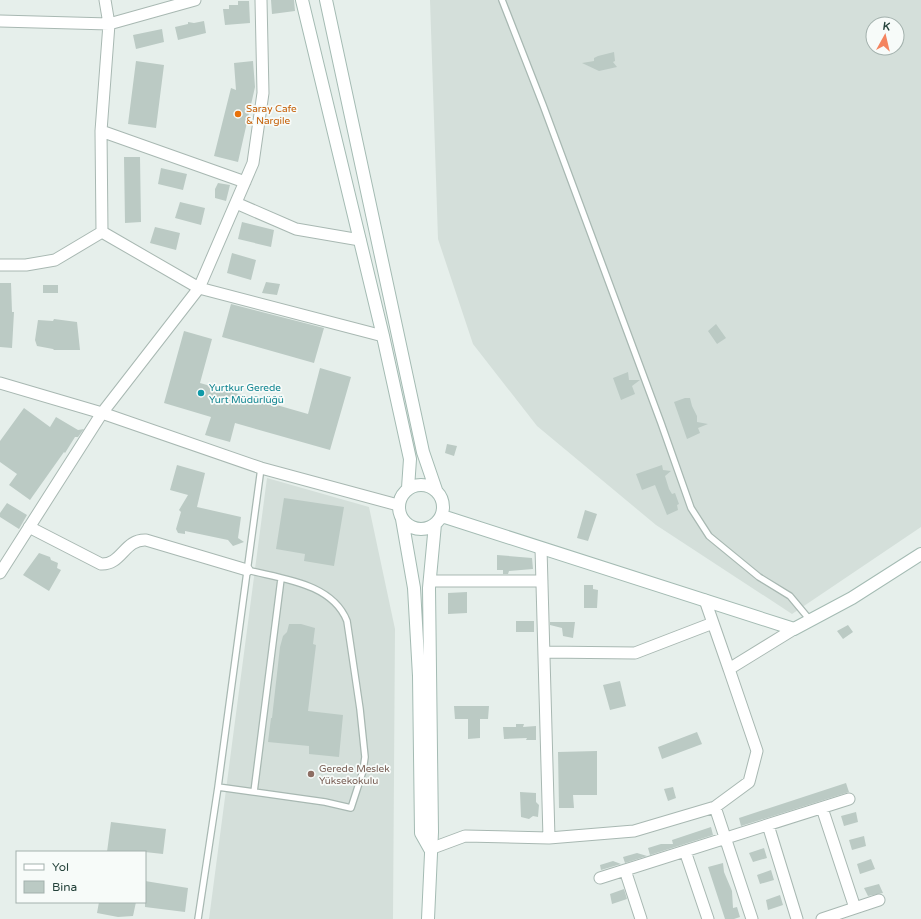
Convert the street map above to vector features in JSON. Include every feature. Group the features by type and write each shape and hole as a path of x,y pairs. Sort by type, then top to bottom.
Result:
{"street":[{"path":"102,232 101,131 109,24 105,0"},
{"path":"0,21 109,24 195,0"},
{"path":"0,573 102,413 198,288 253,163 263,93 261,0"},
{"path":"302,0 383,336 410,459 408,488 400,498 398,505 402,519 414,588 419,676 421,833 430,848"},
{"path":"326,0 423,452 436,490 443,502 438,520 430,581 432,832 430,848 428,919"},
{"path":"101,131 245,182"},
{"path":"236,203 296,229 360,240"},
{"path":"102,232 198,288 383,336"},
{"path":"0,265 26,265 55,260 102,232"},
{"path":"0,383 102,413 261,468 398,505"},
{"path":"408,488 422,484 436,490"},
{"path":"402,519 407,524 422,529 438,520 541,548 794,629"},
{"path":"29,527 101,564 113,562 130,544 141,540 247,570"},
{"path":"541,548 549,838"},
{"path":"729,669 794,629 852,598 921,554"},
{"path":"430,581 542,581"},
{"path":"430,848 465,836 549,838 634,831 715,807 749,782 757,751 705,600"},
{"path":"544,652 635,653 713,623"},
{"path":"600,878 849,799"},
{"path":"715,807 752,919"},
{"path":"822,808 855,908"},
{"path":"768,825 797,919"},
{"path":"685,851 708,919"},
{"path":"625,870 641,919"},
{"path":"822,919 879,900"}],"lane":[{"path":"502,0 543,105 661,422 691,508 709,536 759,577 790,596 810,620"},
{"path":"198,919 218,787 261,468"},
{"path":"218,787 325,802 351,808 364,764 364,743 360,710 347,621 343,610 335,601 322,592 303,585 247,570"},
{"path":"254,792 281,579"}],"shaded area":[{"path":"430,0 921,0 921,527 792,614 656,525 537,426 473,344 438,239"},
{"name":"Gerede Meslek Yüksekokulu","path":"267,478 369,507 395,629 393,919 209,919"}],"building":[{"path":"271,0 294,0 295,11 272,14"},
{"path":"238,1 249,1 250,23 225,25 223,9 229,9 229,5 238,5"},
{"path":"204,21 206,33 178,40 175,27 188,24 188,22 194,23"},
{"path":"162,29 164,42 136,49 133,35"},
{"path":"614,52 615,61 613,62 617,67 599,71 582,63 594,61 594,58 598,56"},
{"path":"136,61 164,65 156,128 128,124"},
{"path":"253,61 255,87 238,162 214,156 231,88 236,90 234,63"},
{"path":"124,157 140,157 141,222 125,223"},
{"path":"161,168 187,174 183,190 158,184"},
{"path":"218,183 230,185 226,201 215,198 215,189"},
{"path":"180,202 205,208 201,225 175,218"},
{"path":"242,222 274,230 271,247 238,239"},
{"path":"155,227 180,233 176,250 150,243"},
{"path":"232,253 256,260 251,280 227,273"},
{"path":"266,282 280,284 277,295 262,293"},
{"path":"0,283 11,283 12,312 14,312 12,348 0,347"},
{"path":"43,285 58,285 58,293 43,293"},
{"path":"231,304 324,328 314,363 222,337"},
{"path":"54,319 77,322 80,350 54,350 37,346 35,340 38,320 53,321"},
{"path":"716,324 726,338 717,344 708,331"},
{"name":"Yurtkur Gerede Yurt Müdürlüğü","path":"184,331 212,339 200,383 308,414 320,368 351,377 330,450 235,423 230,442 205,435 211,417 164,403"},
{"path":"628,372 629,380 640,380 632,386 635,394 621,400 613,378"},
{"path":"685,398 690,398 697,416 697,422 708,424 698,428 700,433 687,439 674,402"},
{"path":"24,408 50,427 56,417 78,430 84,429 78,437 75,437 30,500 9,485 17,474 0,462 0,441"},
{"path":"447,444 457,446 454,456 445,453"},
{"path":"177,465 205,473 197,507 241,517 238,538 244,542 233,546 228,540 185,531 185,534 178,533 176,529 181,512 179,510 188,495 170,490"},
{"path":"662,465 663,470 671,471 665,476 669,489 672,494 675,493 679,504 677,505 678,510 667,515 655,485 642,490 636,474"},
{"path":"284,498 344,507 334,566 304,561 305,554 276,549"},
{"path":"7,503 27,515 19,529 0,517 0,513"},
{"path":"585,510 597,514 588,541 577,538"},
{"path":"39,553 50,557 51,560 58,563 57,568 61,570 49,591 23,575"},
{"path":"497,555 532,558 533,569 509,571 508,574 503,574 503,570 497,570"},
{"path":"584,585 593,585 593,589 598,590 597,608 584,608"},
{"path":"467,592 467,613 448,614 448,593"},
{"path":"516,621 534,621 534,632 516,632"},
{"path":"550,622 575,622 573,638 563,636 562,628 550,625"},
{"path":"289,624 301,624 315,628 313,644 316,645 308,711 343,715 339,757 309,754 309,746 268,742 280,647 283,636 287,632"},
{"path":"848,625 853,632 843,639 837,631"},
{"path":"620,681 626,706 610,710 603,685"},
{"path":"454,706 489,706 488,719 480,719 480,738 468,739 468,719 455,719"},
{"path":"516,724 524,724 523,727 536,726 536,740 526,740 527,738 504,739 503,727 516,727"},
{"path":"697,732 702,744 662,759 658,747"},
{"path":"597,751 597,795 573,795 574,808 559,808 558,752"},
{"path":"846,783 849,792 741,826 739,818"},
{"path":"673,787 676,798 668,801 664,789"},
{"path":"520,792 536,793 536,802 539,805 538,817 533,816 529,819 521,817"},
{"path":"856,812 858,822 844,826 841,816"},
{"path":"111,822 166,829 163,854 146,851 107,851"},
{"path":"711,827 713,835 650,855 648,848 661,844 673,844 672,840"},
{"path":"864,836 866,846 852,850 849,840"},
{"path":"764,848 767,858 753,862 749,853"},
{"path":"637,853 647,856 625,863 623,857"},
{"path":"871,859 875,869 860,874 857,864"},
{"path":"613,861 621,864 601,870 600,865"},
{"path":"723,863 724,872 732,891 733,908 737,907 740,917 734,919 725,919 708,867"},
{"path":"771,870 774,880 760,884 757,875"},
{"path":"146,881 188,888 185,912 145,907"},
{"path":"879,884 883,893 868,896 864,888"},
{"path":"624,889 627,899 612,904 610,894"},
{"path":"780,895 783,905 768,910 766,900"},
{"path":"99,903 136,903 133,916 118,917 97,913"}],"place":[{"name":"Saray Cafe & Nargile","path":"238,114"},
{"name":"Yurtkur Gerede Yurt Müdürlüğü","path":"201,393"},
{"name":"Gerede Meslek Yüksekokulu","path":"311,774"}]}
